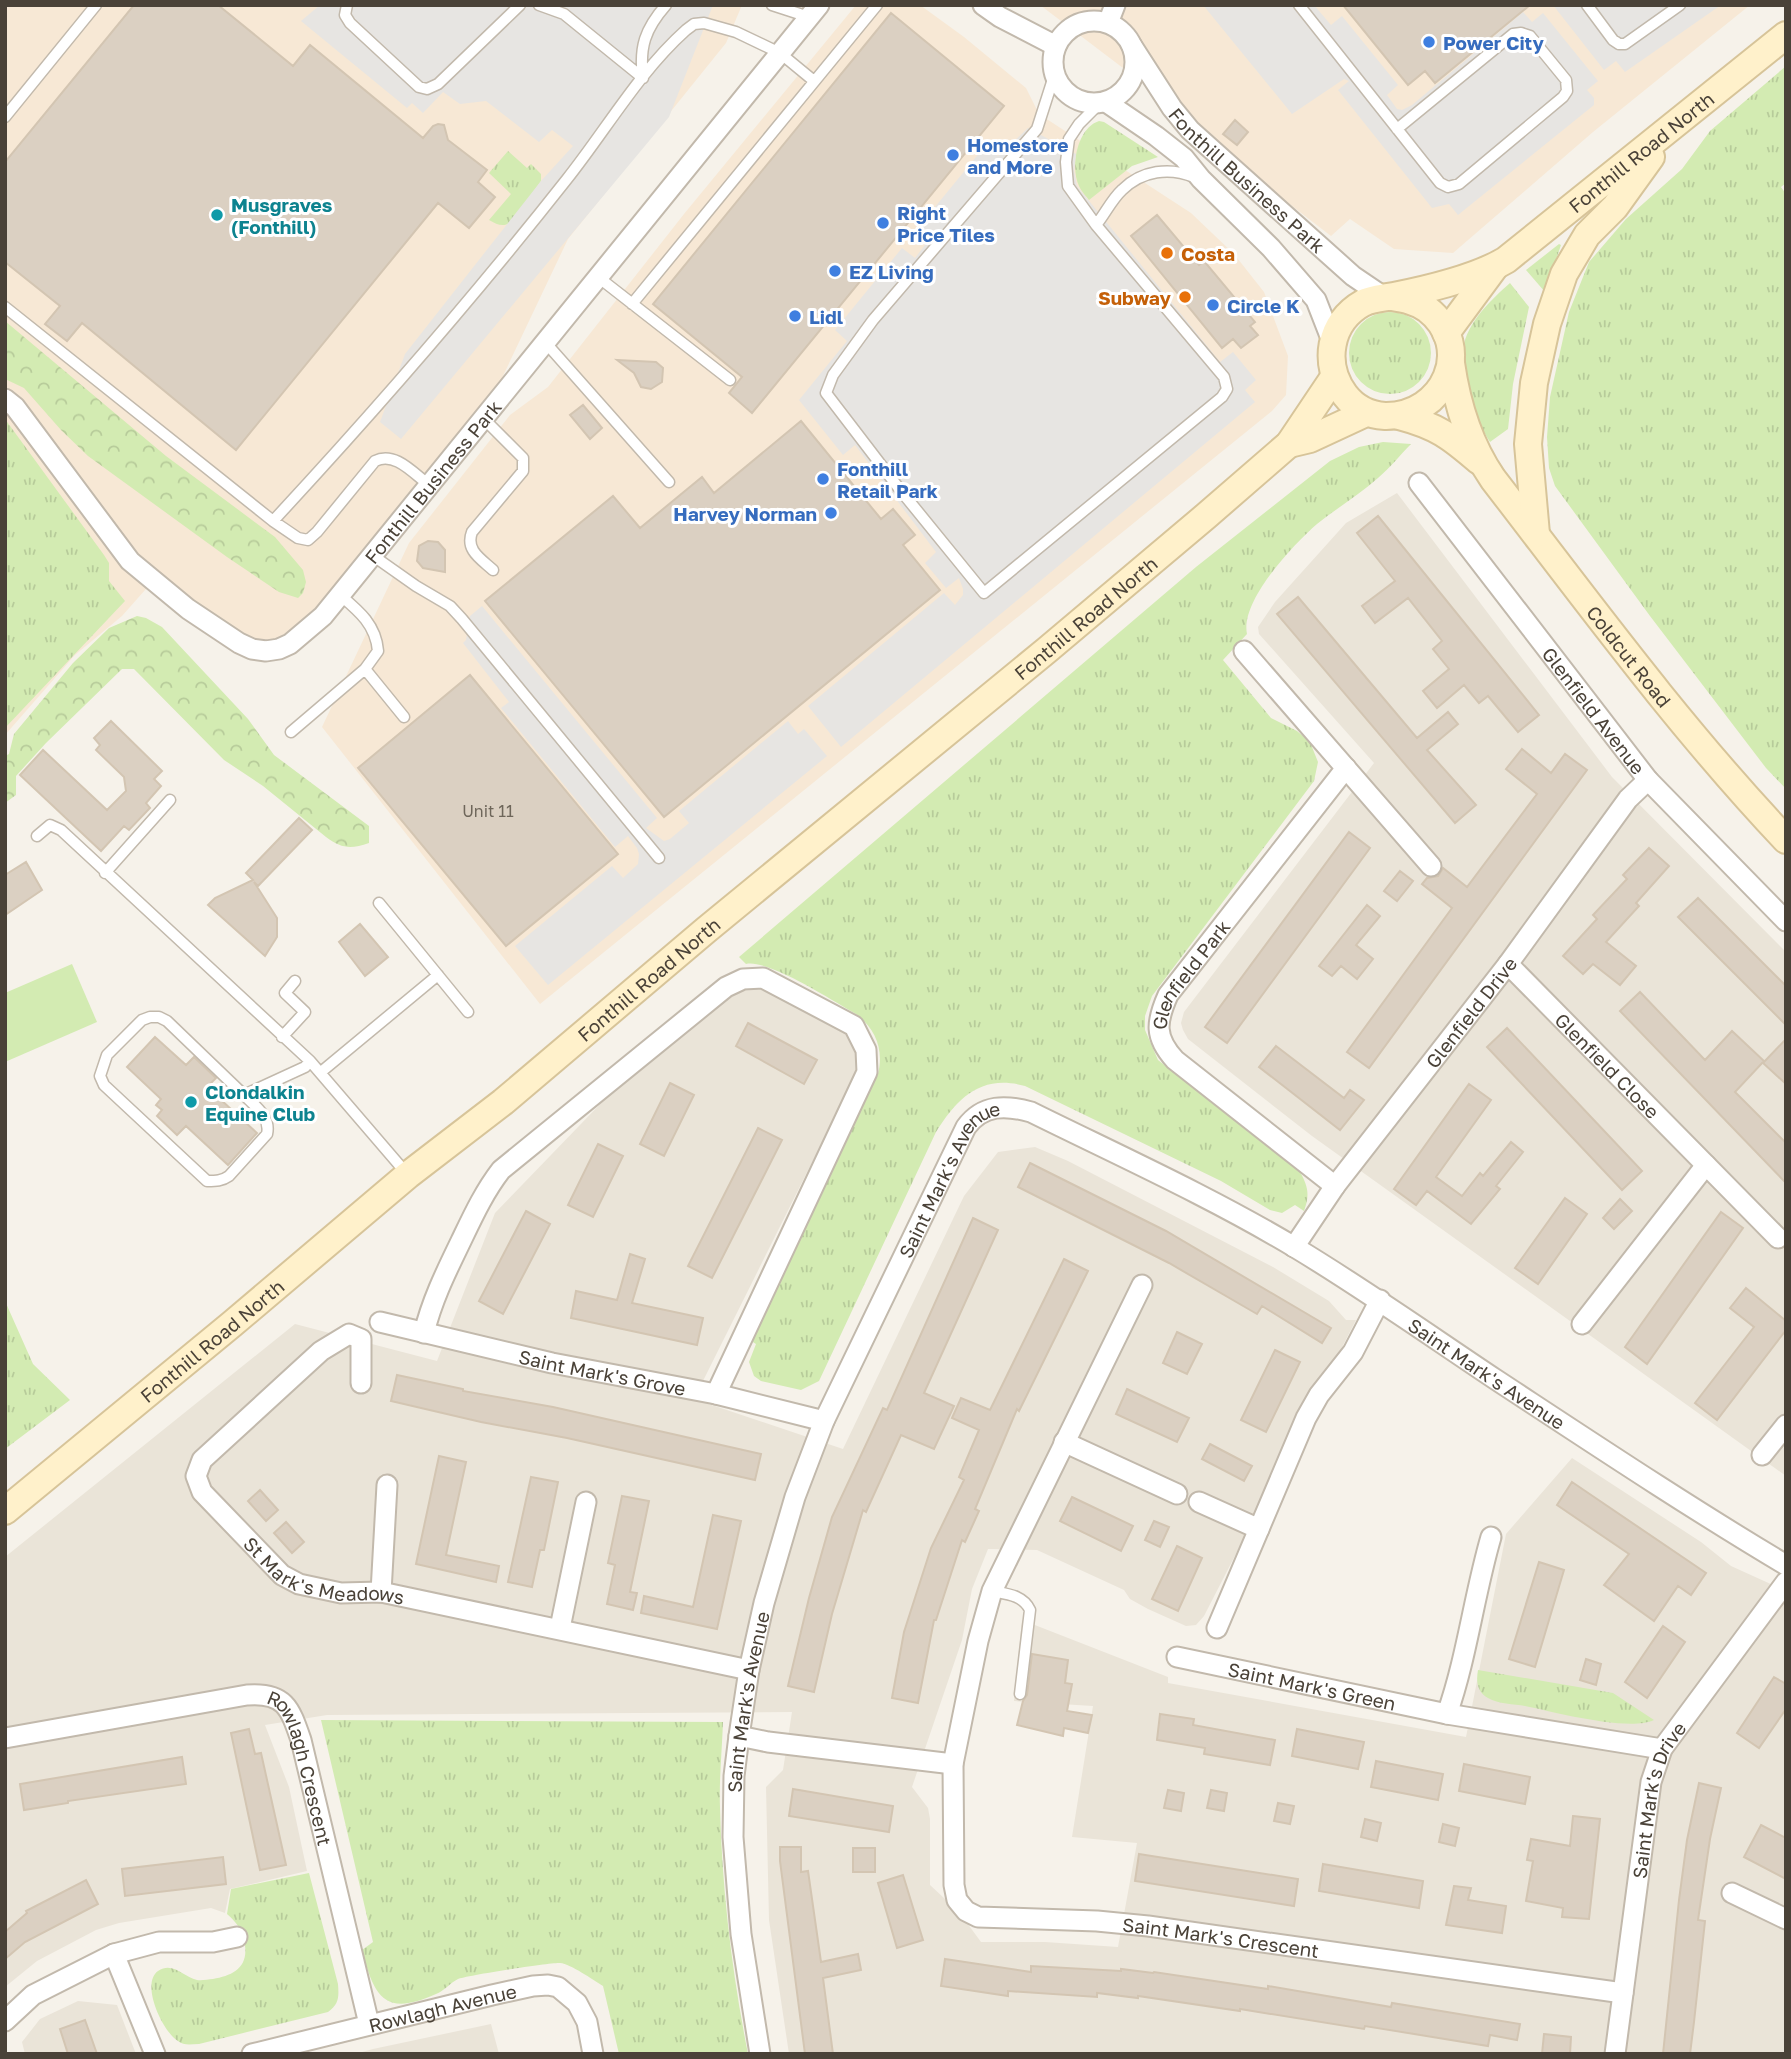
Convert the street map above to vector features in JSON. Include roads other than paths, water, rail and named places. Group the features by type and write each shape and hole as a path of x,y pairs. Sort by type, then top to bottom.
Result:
{"main road":[{"name":"Fonthill Road North","path":"1446,333 1494,268 1786,35"},
{"path":"1536,534 1528,444 1534,383 1547,324 1564,274 1587,236 1615,207 1671,129"},
{"name":"Fonthill Road North","path":"1332,341 1349,313 1365,302 1494,268"},
{"path":"1387,297 1414,302 1427,309 1446,333 1456,398 1483,464"},
{"path":"1332,341 1331,363 1334,377 1354,406 1366,412 1399,416 1430,424 1483,464"},
{"path":"1399,416 1418,410 1433,399 1444,384 1450,362"},
{"name":"Fonthill Road North","path":"5,1511 232,1325 408,1175 503,1102 706,930 1058,641 1289,444 1334,377"},
{"name":"Fonthill Road North","path":"1289,444 1310,439 1366,412"},
{"name":"Coldcut Road","path":"1483,464 1601,619 1736,787 1786,840"}],"street":[{"path":"984,5 1000,17 1056,46 1052,56 1054,76"},
{"name":"Fonthill Business Park","path":"5,399 16,407 130,561 188,609 239,643 266,651 279,649 306,632 340,595 814,11"},
{"name":"Fonthill Business Park","path":"1056,46 1062,35 1071,27 1112,14 1172,108 1190,130 1353,276 1387,297"},
{"path":"1103,102 1118,96 1128,86 1134,73 1132,46"},
{"name":"Fonthill Business Park","path":"1054,76 1072,98 1085,103 1103,102 1175,150 1292,271 1316,300 1332,341"},
{"name":"Glenfield Avenue","path":"1419,484 1648,780 1786,921"},
{"path":"1244,652 1432,866"},
{"name":"Glenfield Park","path":"1335,1186 1175,1060 1162,1041 1158,1020 1168,995 1346,768"},
{"name":"Glenfield Drive","path":"1294,1247 1335,1186 1508,964 1629,799 1648,780"},
{"name":"Glenfield Close","path":"1508,964 1778,1238"},
{"path":"424,1333 430,1306 441,1281 486,1189 501,1170 726,987 743,979 763,978 854,1026 866,1050 867,1072 716,1394"},
{"name":"Saint Mark's Avenue","path":"760,2054 741,1934 733,1837 734,1776 749,1670 781,1541 824,1421 966,1128 972,1120 992,1108 1009,1106 1031,1112 1216,1204 1294,1247 1380,1300 1730,1532 1786,1565"},
{"path":"1582,1324 1706,1165"},
{"name":"Saint Mark's Crescent","path":"1142,1285 992,1591 975,1654 953,1764 954,1885 957,1900 967,1911 978,1917 1097,1921 1148,1926 1623,1993"},
{"path":"1217,1628 1312,1406 1353,1352 1380,1300"},
{"name":"Saint Mark's Grove","path":"380,1322 552,1363 716,1394 824,1421"},
{"name":"St Mark's Meadows","path":"361,1383 361,1339 349,1334 321,1351 202,1460 196,1476 202,1492 282,1575 299,1584 341,1593 382,1592 749,1670"},
{"path":"1762,1455 1786,1425"},
{"path":"1064,1442 1177,1494"},
{"path":"382,1592 387,1485"},
{"path":"560,1628 586,1503"},
{"path":"1199,1503 1259,1529"},
{"path":"1447,1714 1491,1537"},
{"name":"Saint Mark's Drive","path":"1615,2054 1651,1782 1662,1748 1786,1582"},
{"name":"Saint Mark's Green","path":"1177,1657 1447,1714 1662,1748"},
{"name":"Rowlagh Crescent","path":"5,1738 247,1695 272,1696 282,1702 291,1711 300,1740 369,2024"},
{"path":"739,1736 768,1742 953,1764"},
{"path":"1732,1893 1786,1919"},
{"path":"5,2021 33,1995 114,1954 159,1942 213,1942 236,1937"},
{"path":"114,1954 155,2054"},
{"name":"Rowlagh Avenue","path":"252,2054 533,1986 558,1987 577,2003 587,2022 593,2054"}],"lane":[{"path":"5,117 96,5"},
{"path":"347,5 345,15 350,23 419,86 427,89 438,84 520,5"},
{"path":"539,5 562,10 643,78"},
{"path":"643,78 640,56 642,44 666,5"},
{"path":"772,5 814,11"},
{"path":"632,304 877,5"},
{"path":"1299,5 1397,129 1440,183 1448,187 1453,187 1480,167 1563,97 1567,91 1566,80 1530,36 1513,34 1397,129"},
{"path":"1590,6 1613,40 1625,44 1680,5"},
{"path":"273,521 378,407 567,180 675,39 694,23 726,29 780,53 814,81"},
{"path":"1054,76 1037,129 873,320 833,375 826,393 984,593 1112,490 1222,397 1227,389 1226,382 1216,368 1096,225 1068,186 1066,162 1069,138 1103,102"},
{"path":"1096,225 1120,191 1143,177 1168,170 1202,179"},
{"path":"598,277 730,380"},
{"path":"5,307 273,521 298,538 308,540 317,533 375,461 383,457 393,458 429,485"},
{"path":"545,342 669,482"},
{"path":"482,418 523,458 523,471 472,532 469,541 470,549 494,570"},
{"path":"372,555 450,607 462,619 659,858"},
{"path":"291,732 365,669 378,651 368,620 340,595"},
{"path":"365,669 404,717"},
{"path":"104,873 170,800"},
{"path":"37,836 50,825 61,830 104,873 310,1061 408,1175"},
{"path":"379,902 468,1012"},
{"path":"321,1072 438,975"},
{"path":"282,1037 305,1012 285,993 295,981"},
{"path":"159,1017 167,1021 244,1095 265,1117 269,1127 267,1134 224,1180 207,1181 104,1085 100,1076 107,1055 142,1020 159,1017"},
{"path":"244,1095 305,1067 310,1061"},
{"path":"992,1591 1023,1600 1030,1610 1020,1693"}],"place":[{"name":"Power City","path":"1429,42"},
{"name":"Homestore and More","path":"953,155"},
{"name":"Musgraves (Fonthill)","path":"217,215"},
{"name":"Right Price Tiles","path":"883,223"},
{"name":"Costa","path":"1167,253"},
{"name":"EZ Living","path":"835,271"},
{"name":"Subway","path":"1185,297"},
{"name":"Circle K","path":"1213,305"},
{"name":"Lidl","path":"795,316"},
{"name":"Fonthill Retail Park","path":"823,479"},
{"name":"Harvey Norman","path":"831,513"},
{"name":"Clondalkin Equine Club","path":"191,1102"}]}
